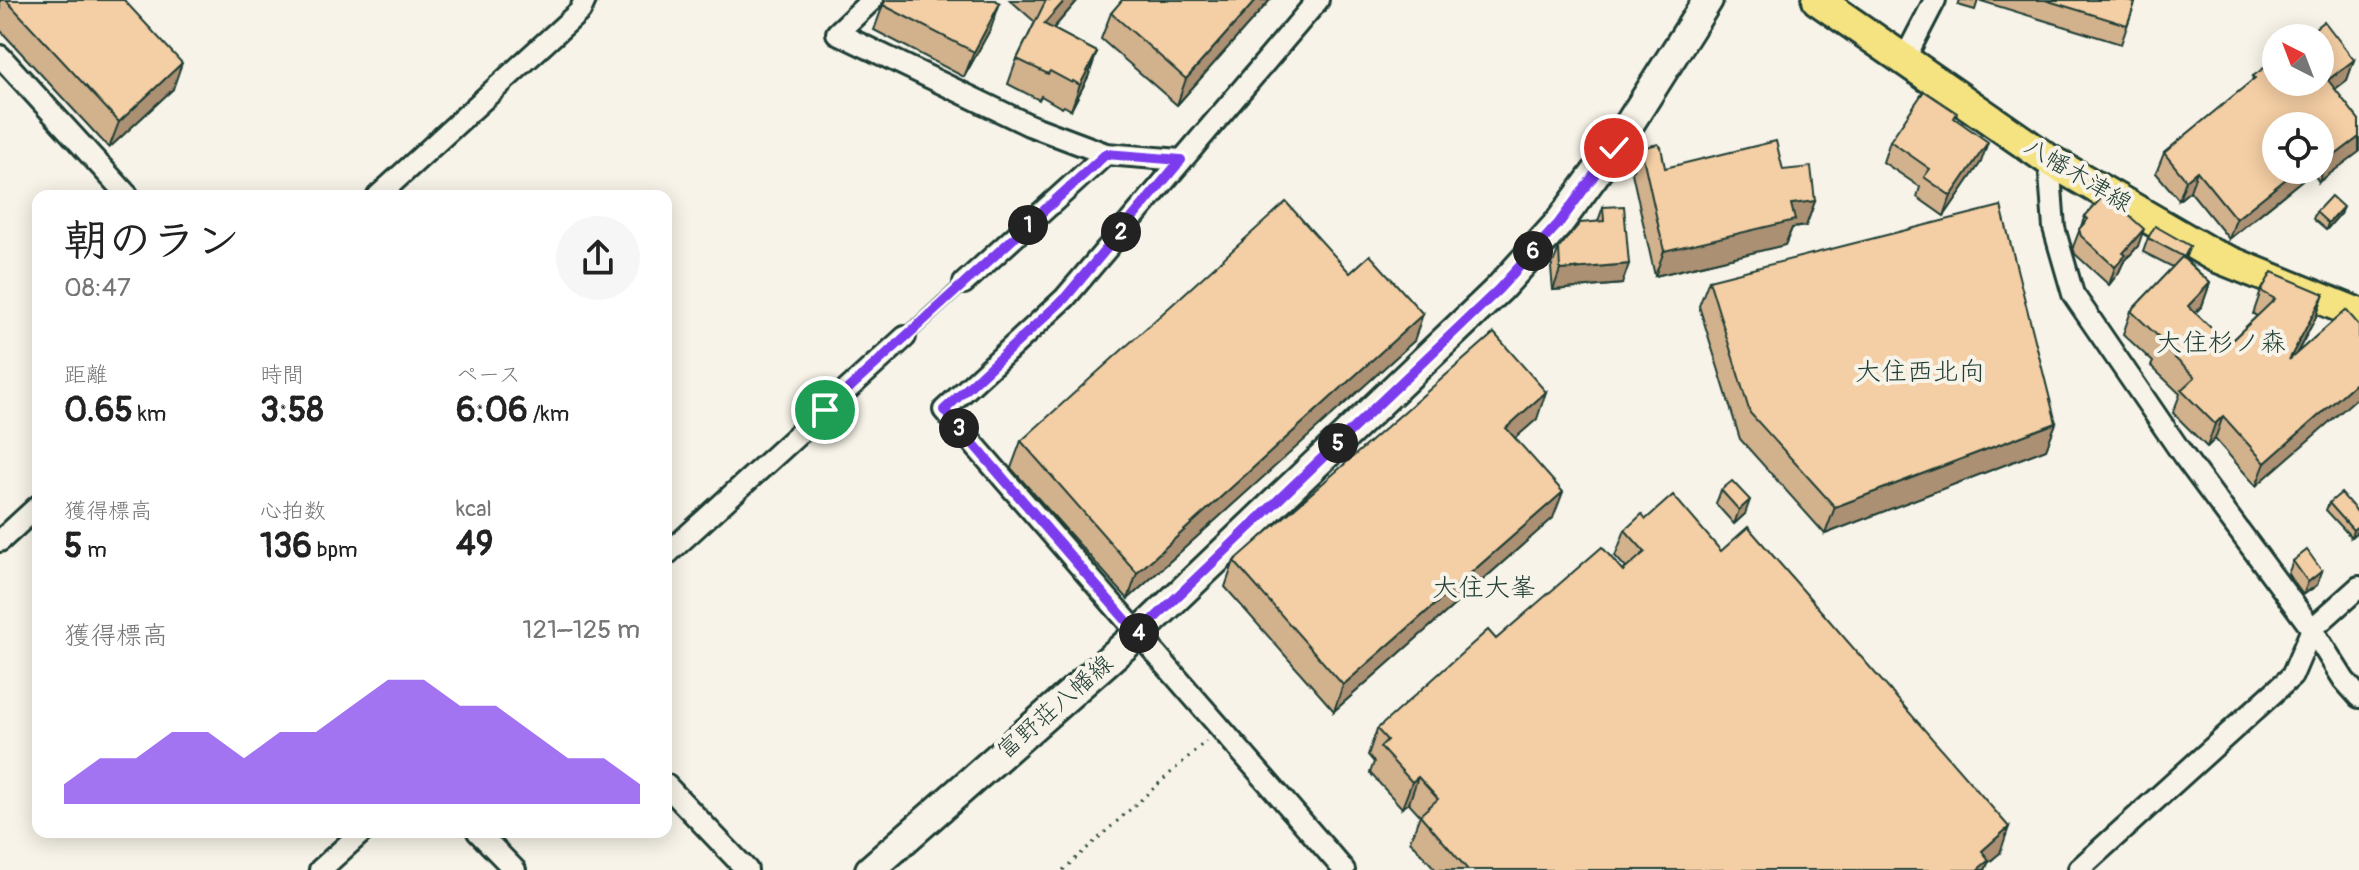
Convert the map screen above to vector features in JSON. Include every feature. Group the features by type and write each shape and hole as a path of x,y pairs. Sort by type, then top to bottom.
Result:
{"main road":[{"name":"富野荘八幡線","path":"870,870 1138,634 1499,289 1559,223 1614,148 1708,0"},
{"name":"八幡木津線","path":"1818,0 2049,160 2213,255 2359,314"}],"street":[{"path":"385,190 580,11 585,0"},
{"path":"872,0 837,33 1029,125 1106,154 1181,160"},
{"path":"1318,0 1065,298 944,410 1344,870"},
{"path":"1904,60 1935,0"},
{"path":"0,56 123,190"},
{"path":"964,283 1106,154"},
{"path":"2049,160 2054,228 2073,294 2183,455 2359,697"},
{"path":"672,550 905,337"},
{"path":"0,541 32,512"},
{"path":"2079,869 2292,676 2312,629 2359,587"},
{"path":"672,791 747,870"},
{"path":"320,870 355,838"},
{"path":"484,838 515,870"}],"lane":[{"path":"905,337 964,283"}],"path":[{"path":"1063,870 1222,727"}],"building":[{"path":"6,0 124,0 182,63 119,122"},
{"path":"886,0 995,0 1000,3 974,52 883,5"},
{"path":"1046,0 1065,0 1044,24 1097,52 1080,85 1017,59"},
{"path":"1122,0 1256,0 1186,79 1111,13"},
{"path":"2045,0 2124,0 2135,3 2127,25"},
{"path":"2334,34 2354,60 2334,75"},
{"path":"2262,69 2262,96 2334,96 2334,88 2359,120 2359,137 2334,156 2334,112 2262,112 2262,184 2280,184 2236,219 2197,171 2186,180 2164,153 2255,78 2253,76"},
{"path":"1924,91 1957,113 1954,118 1988,142 1951,196 1924,177 1930,169 1890,141"},
{"path":"1776,141 1783,170 1811,167 1815,201 1791,204 1795,220 1664,251 1641,148 1658,144 1665,168"},
{"path":"2105,194 2144,229 2115,267 2081,236 2079,229 2088,219 2085,216"},
{"path":"2331,196 2343,207 2328,223 2316,212"},
{"path":"1286,202 1350,273 1370,255 1423,314 1137,573 1021,441"},
{"path":"1624,206 1629,264 1560,270 1559,248 1580,223 1604,221 1603,207"},
{"path":"2001,206 2056,423 1835,507 1750,413 1709,280"},
{"path":"2155,226 2190,246 2184,257 2148,238"},
{"path":"2182,257 2210,283 2188,306 2228,344 2275,299 2261,291 2272,272 2324,294 2289,360 2346,310 2359,325 2359,380 2265,463 2223,416 2215,424 2181,390 2195,377 2131,311"},
{"path":"1494,333 1546,392 1506,428 1563,492 1343,685 1234,561"},
{"path":"1732,481 1750,500 1739,510 1721,490"},
{"path":"2341,493 2359,514 2359,525 2353,530 2329,503"},
{"path":"1673,495 1721,551 1748,527 2009,827 1982,851 1989,860 1977,870 1468,870 1420,815 1438,799 1418,777 1412,782 1380,747 1387,740 1377,729 1488,630 1496,639 1602,547 1623,571 1645,552 1625,530 1642,514 1646,519"},
{"path":"2307,550 2322,571 2308,582 2293,561"}],"district":[{"name":"大住杉ノ森","path":"2221,343"},
{"name":"大住西北向","path":"1920,372"},
{"name":"大住大峯","path":"1484,588"}],"route":[{"path":"825,410 1106,154 1181,160 1065,298 944,410 1138,634 1499,289 1559,223 1614,148"}]}
